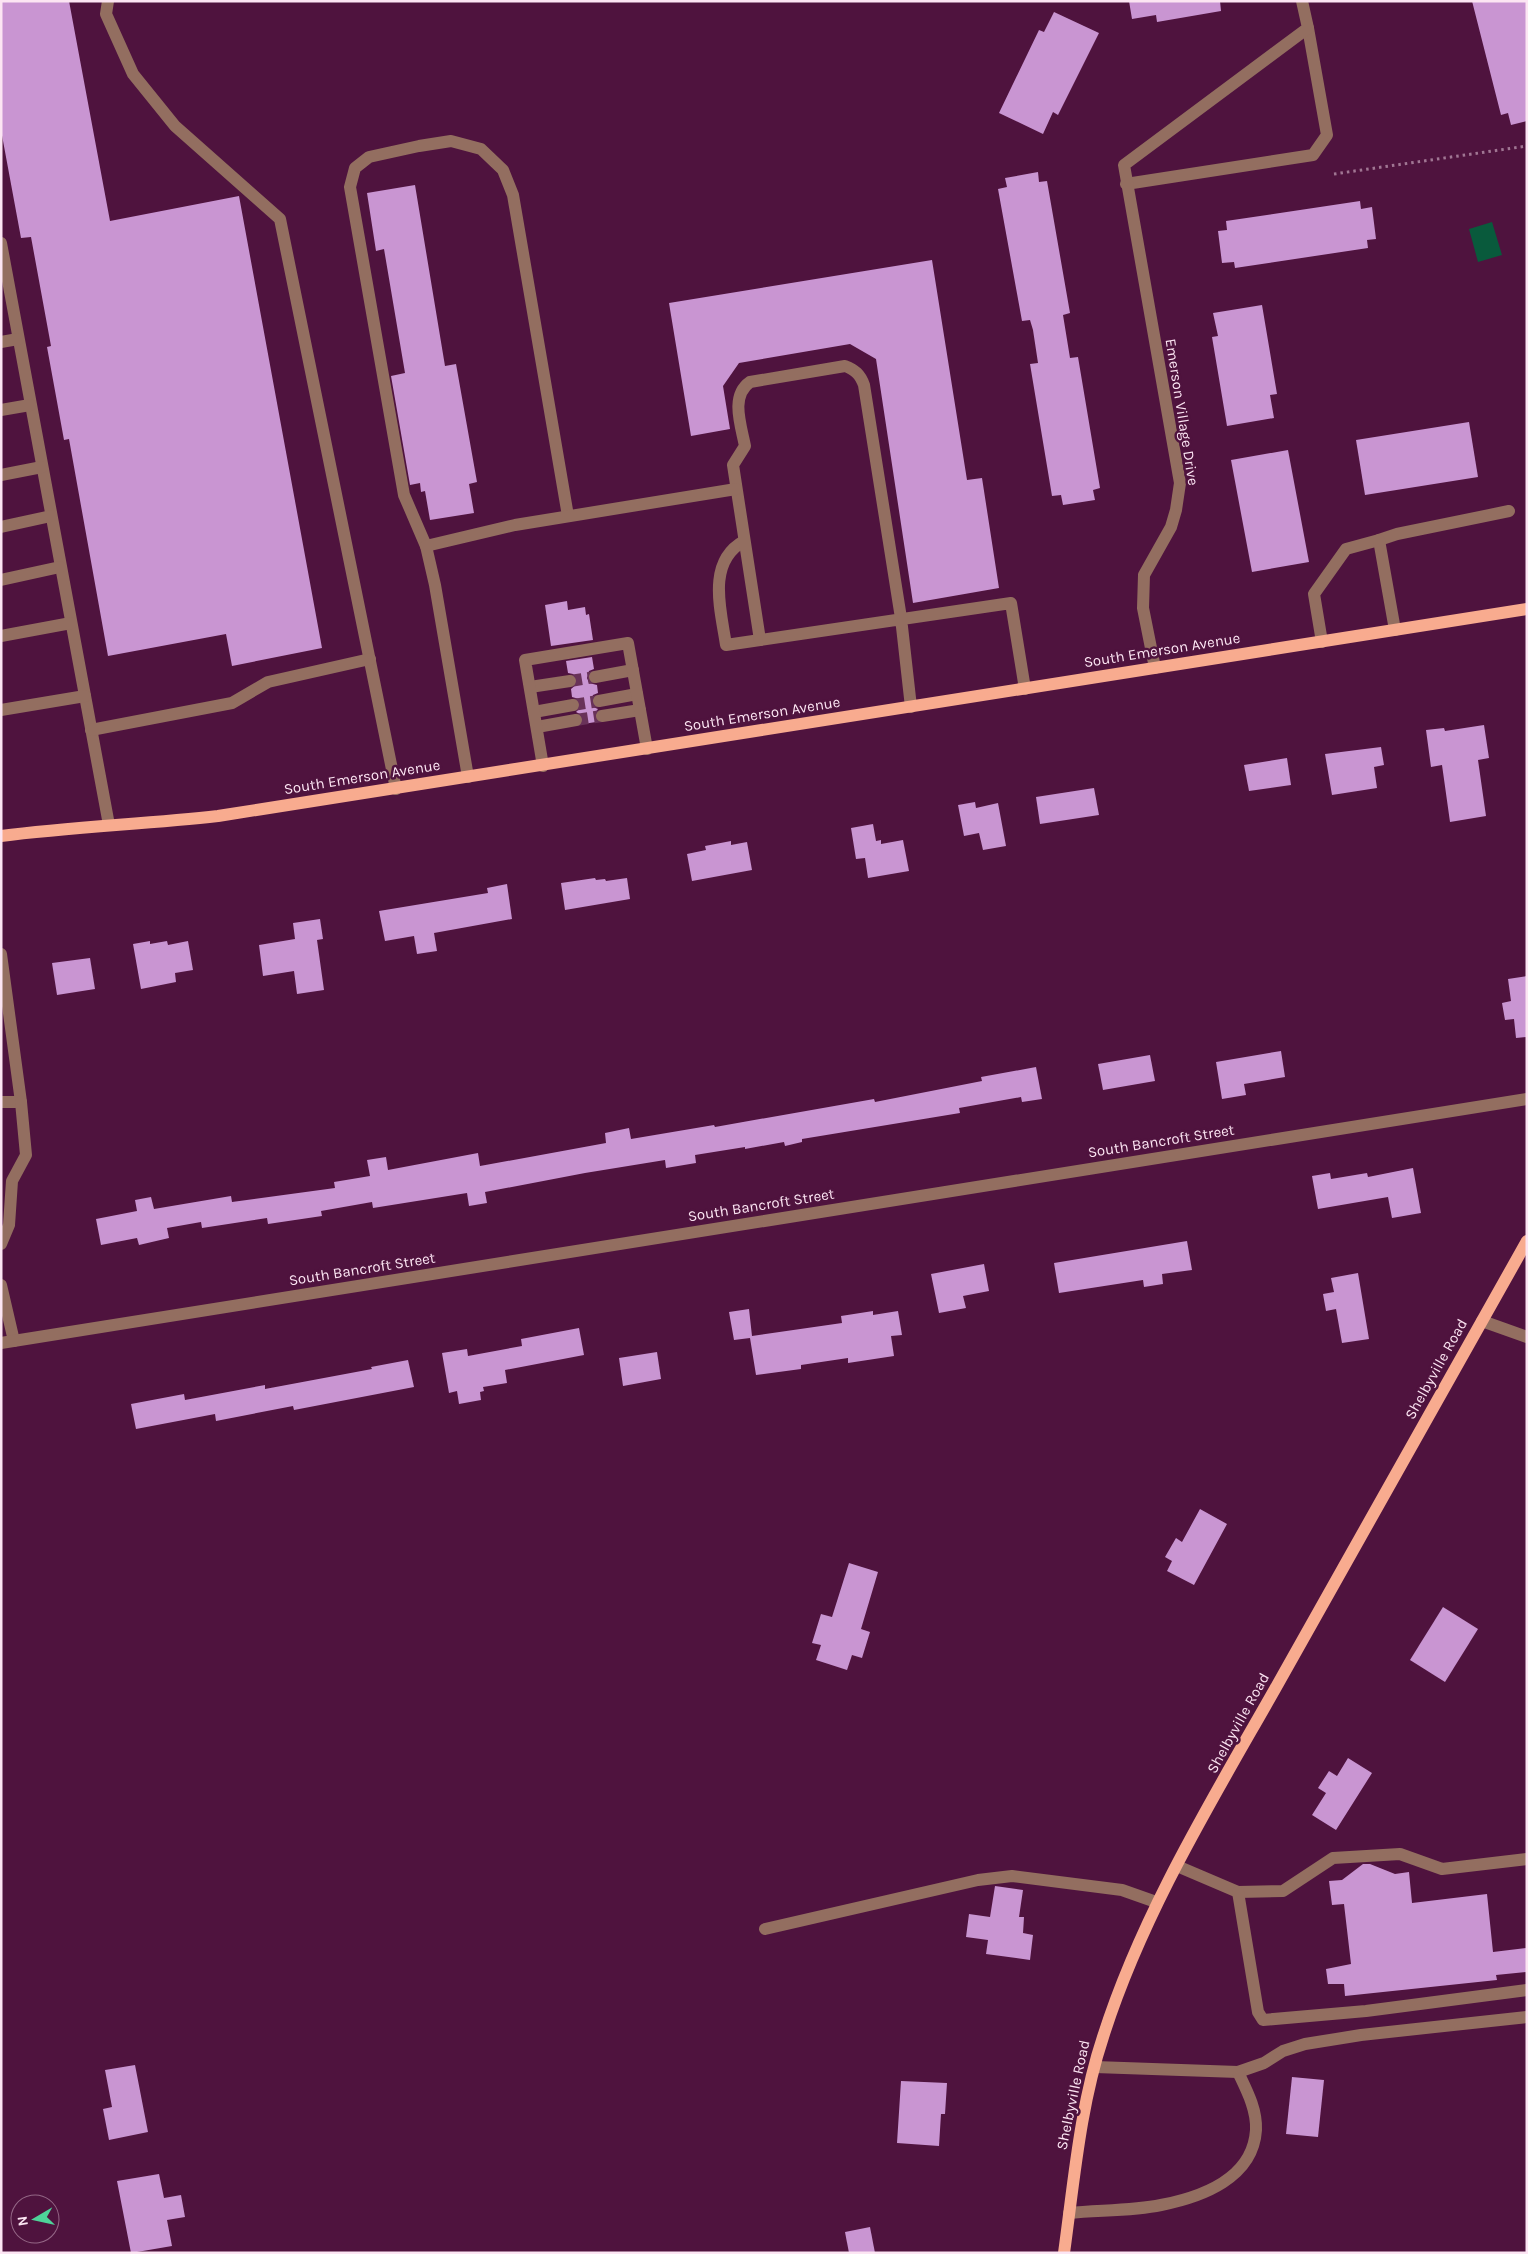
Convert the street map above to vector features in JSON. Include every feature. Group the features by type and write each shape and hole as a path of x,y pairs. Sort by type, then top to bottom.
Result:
{"main road":[{"name":"South Emerson Avenue","path":"1,836 66,828 218,816 468,778 1527,609"},
{"name":"Shelbyville Road","path":"1064,2253 1082,2123 1102,2037 1138,1942 1156,1902 1527,1241"}],"street":[{"path":"108,1 106,14 133,74 175,126 280,220 396,789"},
{"path":"1126,184 1313,155 1326,135 1302,1"},
{"name":"Emerson Village Drive","path":"1155,668 1142,601 1144,575 1171,527 1180,483 1124,165 1308,28"},
{"path":"468,778 435,585 426,546 404,496 350,187 355,168 369,157 419,146 451,142 480,149 503,170 513,195 568,516"},
{"path":"1,243 5,286 18,340 109,825"},
{"path":"1,342 18,340"},
{"path":"760,640 733,465 745,446 738,409 738,396 743,387 750,382 845,366 855,370 864,385 901,618 911,707"},
{"path":"1,410 30,405"},
{"path":"1,475 42,467"},
{"path":"426,546 515,525 736,489"},
{"path":"1322,642 1314,594 1346,549 1397,534 1509,510"},
{"path":"1,527 51,516"},
{"path":"1379,540 1396,630"},
{"path":"744,541 734,546 725,558 720,574 718,592 726,646 901,618 1011,603 1024,689"},
{"path":"1,580 60,567"},
{"path":"1,636 71,623"},
{"path":"543,766 525,660 628,643 647,749"},
{"path":"91,730 232,703 268,682 370,660"},
{"path":"595,677 633,670"},
{"path":"530,687 570,681"},
{"path":"599,701 638,694"},
{"path":"1,710 85,696"},
{"path":"534,712 573,705"},
{"path":"602,716 640,710"},
{"path":"537,727 576,720"},
{"path":"1,954 21,1102 26,1155 12,1181 10,1225 1,1244"},
{"name":"South Bancroft Street","path":"1,1343 1527,1099"},
{"path":"1,1102 21,1102"},
{"path":"1,1285 14,1341"},
{"path":"1482,1320 1527,1337"},
{"path":"1177,1866 1238,1892 1283,1891 1333,1858 1400,1854 1442,1870 1527,1859"},
{"path":"765,1929 978,1880 1012,1876 1122,1890 1156,1902"},
{"path":"1238,1892 1258,2012 1262,2020 1366,2011 1527,1990"},
{"path":"1095,2067 1238,2072 1264,2063 1284,2051 1305,2044 1362,2035 1527,2018"},
{"path":"1069,2212 1160,2205 1200,2195 1232,2177 1248,2157 1256,2130 1248,2093 1238,2072"}],"path":[{"path":"1334,174 1527,146"}],"green space":[{"path":"1492,222 1502,255 1478,262 1469,229"}],"building":[{"path":"1,1 69,1 110,221 239,196 322,648 232,666 226,634 108,656 69,439 64,440 47,347 51,346 31,237 21,238 1,130"},
{"path":"1129,1 1220,1 1221,11 1157,22 1156,15 1132,19"},
{"path":"1472,1 1527,1 1527,121 1511,125 1508,113 1501,115"},
{"path":"1054,12 1099,33 1058,115 1053,112 1043,134 999,113 1039,30 1044,32"},
{"path":"1038,172 1039,182 1047,181 1070,313 1063,315 1070,358 1078,357 1100,488 1093,490 1095,500 1063,505 1061,495 1052,496 1030,364 1038,363 1033,330 1030,320 1022,321 998,189 1007,187 1005,178"},
{"path":"415,185 445,366 456,364 477,482 469,484 474,513 430,520 425,491 421,492 420,483 410,485 391,376 405,373 384,249 376,251 367,193"},
{"path":"1360,201 1361,209 1372,207 1376,239 1367,240 1368,248 1235,268 1234,262 1222,263 1218,231 1227,230 1226,221"},
{"path":"932,260 967,480 982,478 999,588 913,603 876,359 850,344 739,363 723,386 730,429 691,436 669,303"},
{"path":"1262,305 1277,394 1270,395 1274,418 1227,426 1212,337 1218,336 1213,313"},
{"path":"1469,422 1478,477 1365,495 1356,440"},
{"path":"1288,450 1309,562 1252,572 1231,460"},
{"path":"567,601 568,610 585,607 586,615 589,614 593,640 551,646 545,605"},
{"path":"592,657 594,669 589,671 587,678 589,683 597,685 598,693 593,695 591,702 593,707 598,709 594,714 596,722 583,724 582,715 576,712 580,708 581,703 579,699 572,697 571,689 577,684 578,679 573,674 568,673 566,661"},
{"path":"1484,725 1489,758 1478,760 1486,816 1450,822 1442,765 1431,767 1426,730 1444,728 1445,731"},
{"path":"1381,747 1384,765 1374,767 1377,788 1332,795 1325,754"},
{"path":"1287,758 1291,785 1249,791 1244,765"},
{"path":"1094,788 1099,815 1040,824 1036,797"},
{"path":"975,802 976,808 998,803 1006,846 983,850 979,833 964,836 958,805"},
{"path":"873,824 876,841 881,840 881,844 903,840 909,871 868,878 865,858 856,859 851,828"},
{"path":"731,841 731,845 747,842 752,870 692,881 687,854 706,850 705,846"},
{"path":"595,878 596,880 605,879 606,881 627,878 630,899 565,910 561,883"},
{"path":"507,884 512,919 434,933 437,951 417,954 414,936 385,941 379,911 488,893 487,888"},
{"path":"320,919 323,939 317,940 324,990 297,994 294,971 263,976 259,945 295,939 293,923"},
{"path":"150,941 150,944 167,941 168,945 188,941 193,970 175,973 176,982 141,989 133,944"},
{"path":"90,958 95,989 57,995 52,963"},
{"path":"1527,976 1527,1037 1516,1038 1514,1019 1505,1020 1502,1003 1511,1001 1508,979"},
{"path":"1281,1051 1285,1077 1244,1084 1246,1095 1222,1099 1216,1062"},
{"path":"1150,1055 1155,1081 1103,1090 1098,1064"},
{"path":"1036,1067 1042,1099 1022,1102 1021,1097 959,1108 960,1113 802,1139 802,1142 785,1146 784,1142 695,1155 696,1163 666,1168 665,1160 585,1173 485,1192 487,1203 469,1206 467,1193 373,1208 372,1202 321,1211 322,1216 268,1224 267,1218 202,1228 201,1222 167,1228 169,1238 139,1245 137,1238 101,1245 96,1219 137,1211 135,1200 151,1197 154,1209 231,1196 232,1202 335,1188 334,1182 370,1176 367,1160 386,1157 388,1170 478,1153 480,1166 606,1143 605,1133 629,1128 631,1139 714,1125 715,1127 874,1099 875,1102 982,1081 981,1077"},
{"path":"1413,1168 1421,1213 1392,1218 1388,1197 1318,1209 1312,1176 1330,1173 1331,1179 1367,1173 1368,1177"},
{"path":"1187,1241 1192,1270 1162,1274 1163,1284 1144,1287 1143,1280 1059,1293 1054,1263"},
{"path":"984,1264 989,1291 963,1296 966,1308 939,1313 931,1274"},
{"path":"1358,1273 1369,1339 1342,1343 1336,1309 1326,1311 1323,1294 1334,1292 1331,1278"},
{"path":"749,1309 752,1336 842,1323 841,1316 873,1311 873,1315 898,1311 902,1335 891,1336 894,1356 848,1363 848,1358 801,1365 801,1369 756,1375 750,1338 734,1340 729,1312"},
{"path":"579,1328 584,1355 505,1370 507,1383 483,1387 484,1391 480,1392 481,1400 459,1404 457,1391 449,1393 442,1353 467,1349 468,1356 522,1346 521,1339"},
{"path":"657,1352 661,1379 623,1386 619,1358"},
{"path":"408,1360 414,1387 294,1410 293,1406 216,1421 215,1414 136,1429 131,1404 184,1394 185,1400 265,1385 265,1389 372,1369 371,1367"},
{"path":"1200,1509 1227,1524 1194,1585 1167,1571 1172,1561 1165,1557 1176,1538 1182,1542"},
{"path":"849,1563 878,1572 861,1629 870,1632 862,1658 852,1655 847,1670 816,1660 821,1645 812,1643 821,1614 832,1617"},
{"path":"1443,1607 1478,1629 1445,1682 1410,1660"},
{"path":"1348,1758 1372,1773 1336,1830 1312,1815 1326,1793 1318,1788 1329,1771 1337,1776"},
{"path":"1363,1864 1370,1864 1395,1874 1409,1872 1412,1903 1487,1894 1493,1952 1527,1948 1527,1972 1496,1975 1497,1980 1345,1996 1344,1984 1328,1984 1326,1969 1351,1964 1344,1904 1332,1905 1329,1881 1342,1880"},
{"path":"995,1886 1023,1890 1019,1917 1024,1917 1023,1933 1033,1935 1030,1960 986,1954 988,1940 966,1937 969,1914 990,1917"},
{"path":"135,2065 148,2132 109,2140 103,2109 112,2107 105,2070"},
{"path":"1292,2077 1324,2080 1318,2137 1286,2134"},
{"path":"901,2081 947,2083 945,2114 941,2114 939,2146 897,2143"},
{"path":"159,2174 164,2198 181,2195 185,2217 167,2220 172,2246 131,2253 117,2181"},
{"path":"870,2227 875,2253 849,2253 845,2232"}],"tunnel":[{"path":"570,681 595,677"},
{"path":"573,705 599,701"},
{"path":"576,720 602,716"}]}
